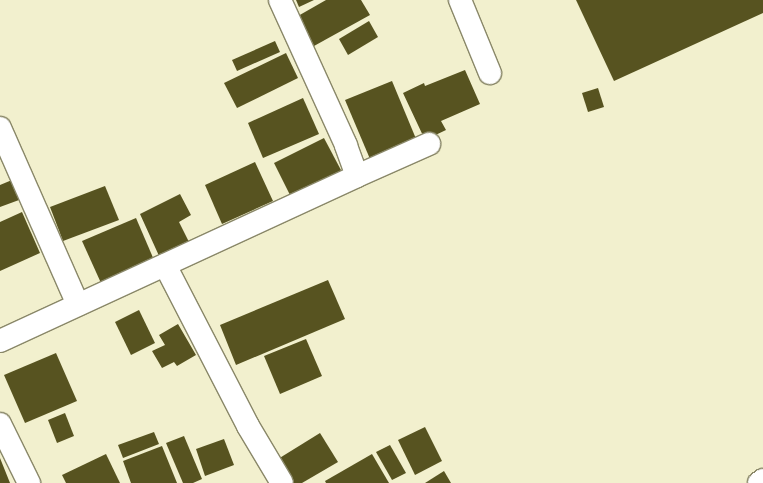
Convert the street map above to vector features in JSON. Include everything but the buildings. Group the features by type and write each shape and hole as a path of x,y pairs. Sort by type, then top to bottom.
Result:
{"street":[{"path":"280,0 346,145 357,176"},
{"path":"460,0 490,73"},
{"path":"0,128 78,305"},
{"path":"0,341 429,144"},
{"path":"165,265 248,426 282,483"},
{"path":"0,424 29,483"},
{"path":"759,483 763,480"}]}
